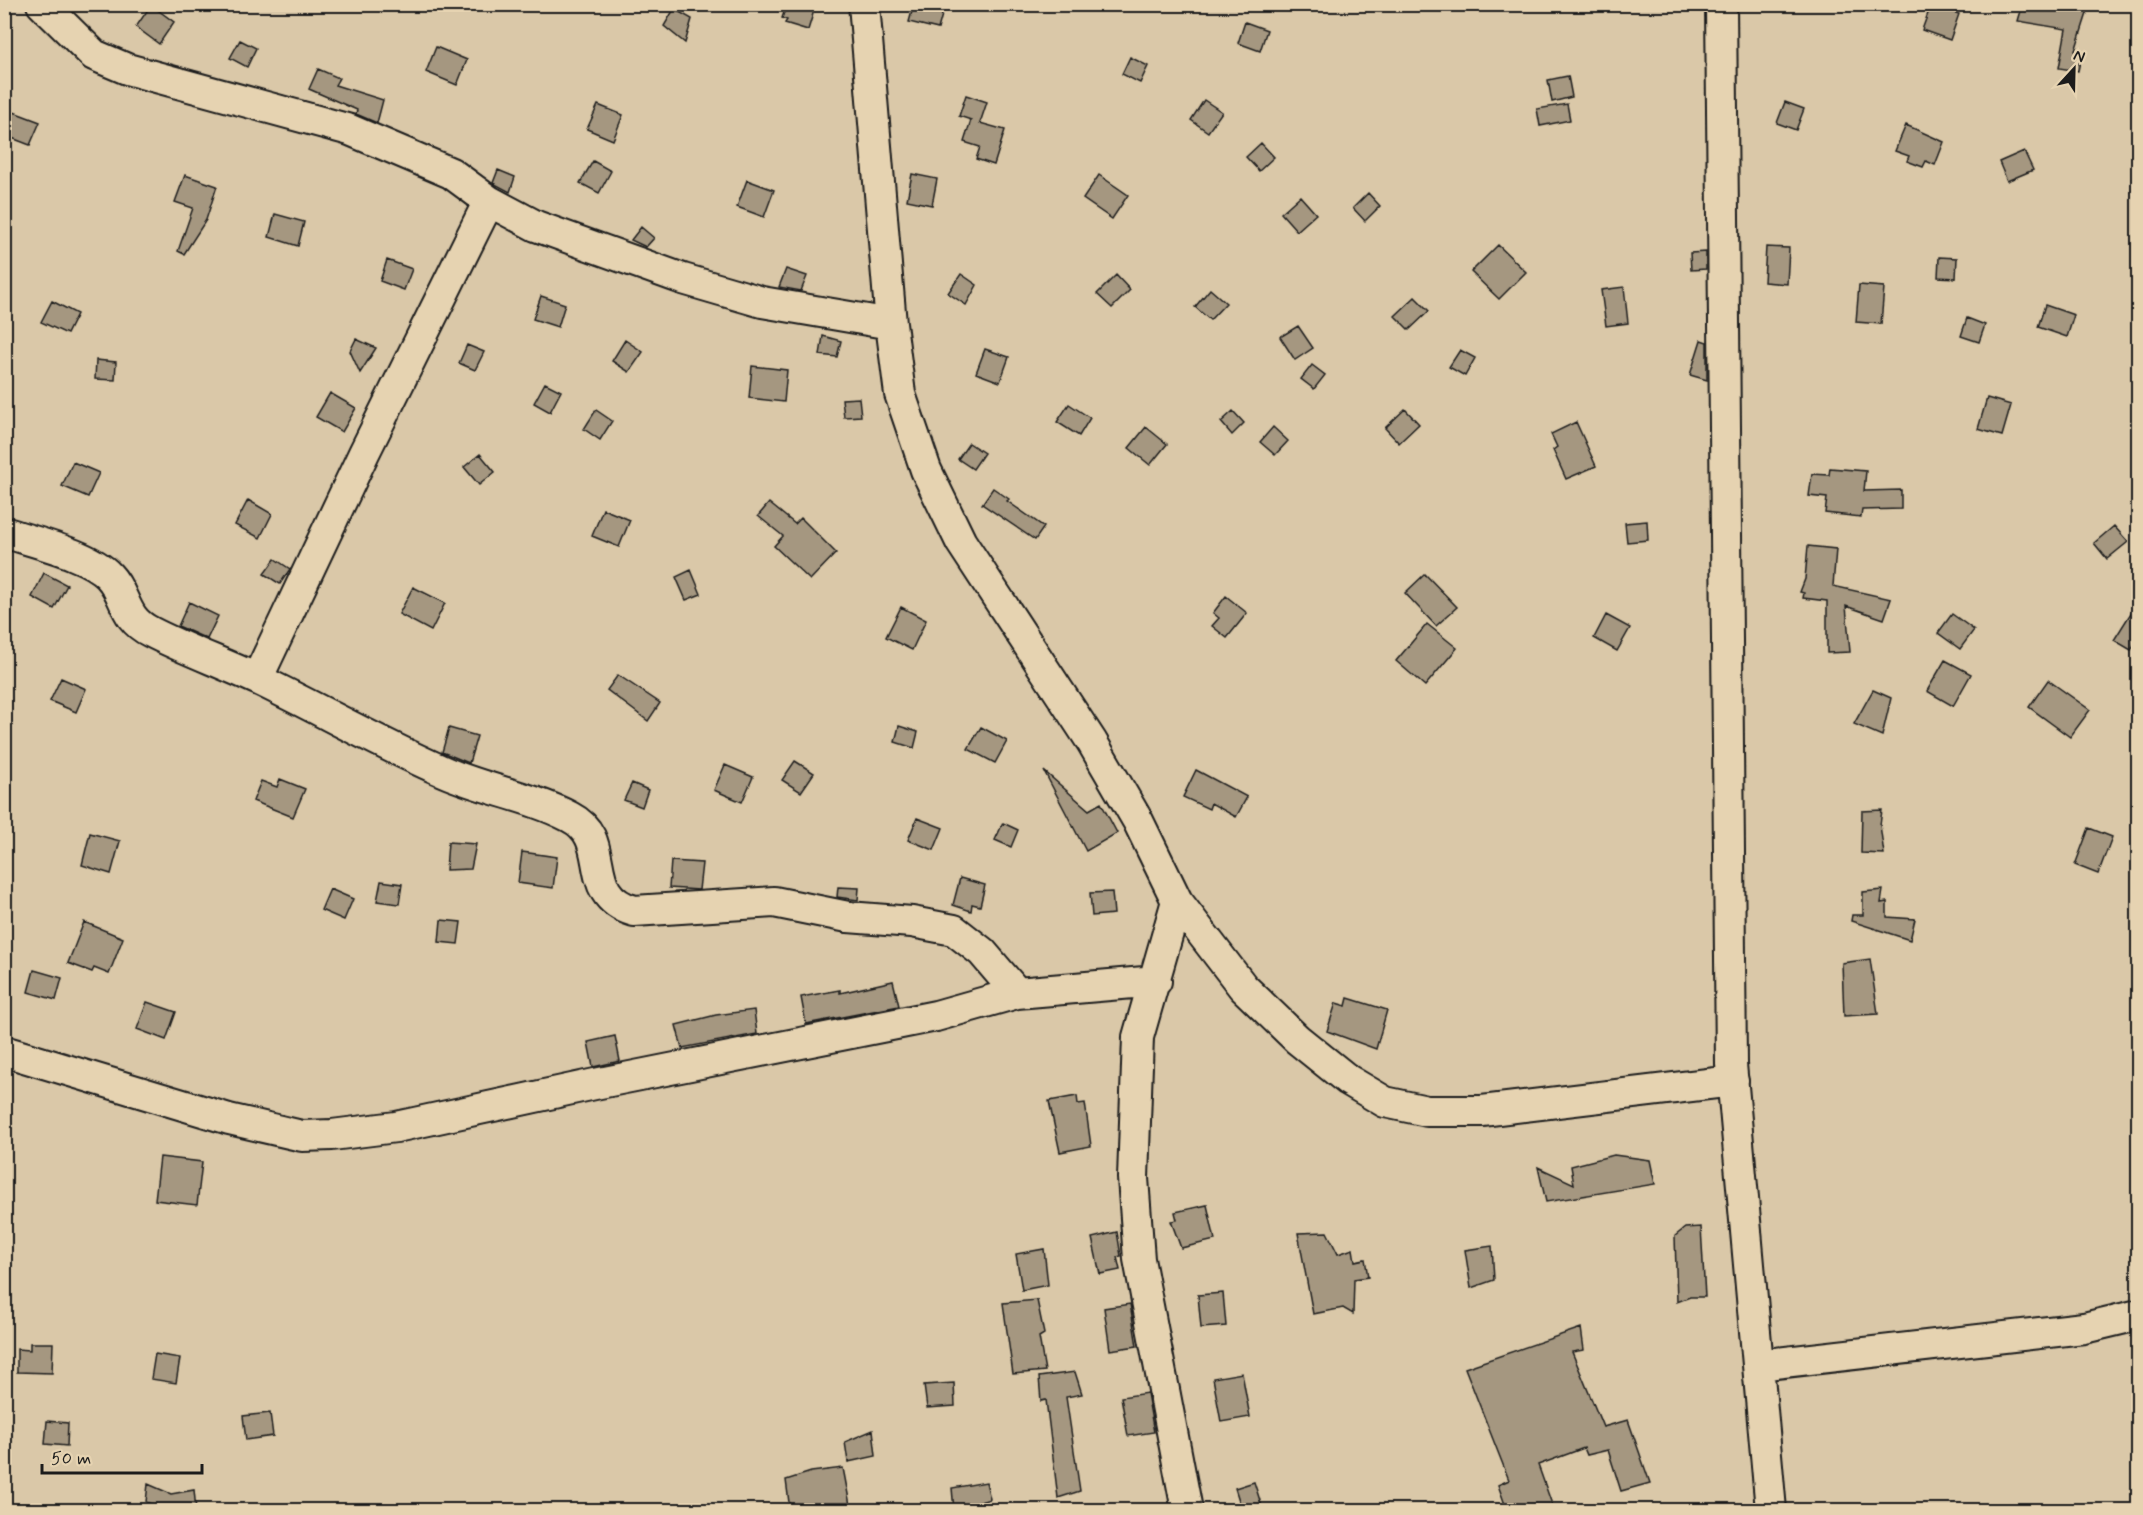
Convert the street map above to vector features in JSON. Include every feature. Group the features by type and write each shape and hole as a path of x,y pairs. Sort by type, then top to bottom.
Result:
{"street":[{"path":"42,4 94,55 127,69 350,130 451,173 489,201 536,226 682,279 762,302 891,324"},
{"path":"864,4 891,324 900,394 931,481 961,542 1092,742 1138,821 1177,901 1243,987 1297,1040 1348,1080 1385,1102 1427,1111 1482,1111 1733,1081"},
{"path":"1721,4 1733,1081 1771,1510"},
{"path":"257,679 364,453 489,201"},
{"path":"4,532 94,565 110,576 132,620 149,631 257,679 440,770 572,818 592,837 602,887 611,900 621,907 634,911 774,903 848,917 912,922 954,930 982,952 1017,993"},
{"path":"1177,901 1156,981 1138,1036 1133,1178 1139,1260 1187,1510"},
{"path":"4,1051 229,1119 302,1136 332,1136 396,1127 595,1084 936,1016 1017,993 1156,981"},
{"path":"1758,1365 2084,1328 2139,1315"}],"building":[{"path":"787,4 816,4 808,30 785,23 787,20 782,18"},
{"path":"914,4 945,4 938,29 909,22"},
{"path":"2023,4 2090,4 2075,51 2082,52 2078,71 2059,68 2066,29 2018,21"},
{"path":"151,5 174,22 159,44 136,27"},
{"path":"1931,5 1959,14 1950,40 1922,30"},
{"path":"674,9 692,19 685,43 664,26"},
{"path":"1245,22 1267,30 1260,51 1238,43"},
{"path":"240,40 256,48 247,67 230,58"},
{"path":"436,47 467,60 457,85 426,72"},
{"path":"1130,57 1148,66 1140,83 1122,74"},
{"path":"318,69 339,78 335,85 383,100 377,123 356,114 357,110 309,89"},
{"path":"1568,76 1572,97 1552,102 1548,80"},
{"path":"966,95 987,102 980,123 1005,130 994,165 976,159 980,147 964,142 971,120 959,116"},
{"path":"1204,100 1222,112 1208,132 1191,120"},
{"path":"1785,102 1804,109 1796,130 1777,123"},
{"path":"1567,104 1570,120 1540,126 1537,109"},
{"path":"598,105 623,115 613,140 587,129"},
{"path":"11,111 40,122 30,145 4,135"},
{"path":"1906,125 1944,142 1935,165 1926,161 1923,167 1907,161 1909,156 1895,151"},
{"path":"1261,143 1274,157 1259,171 1246,157"},
{"path":"2024,151 2033,170 2007,181 1999,162"},
{"path":"593,161 611,171 599,193 580,183"},
{"path":"498,170 515,177 510,192 493,183"},
{"path":"912,174 937,179 932,205 907,200"},
{"path":"185,175 217,186 206,220 184,254 178,251 193,208 175,202"},
{"path":"1099,175 1128,195 1112,219 1083,199"},
{"path":"747,180 774,190 764,217 737,207"},
{"path":"1368,193 1380,206 1365,221 1353,208"},
{"path":"1300,196 1316,214 1297,231 1281,213"},
{"path":"275,214 304,222 298,246 269,237"},
{"path":"641,227 654,238 646,247 631,240"},
{"path":"1498,245 1526,272 1499,299 1471,272"},
{"path":"1766,247 1789,248 1787,284 1764,282"},
{"path":"1706,252 1706,269 1691,270 1690,253"},
{"path":"1939,257 1957,258 1956,278 1938,277"},
{"path":"387,260 412,269 404,290 380,281"},
{"path":"786,269 807,276 801,291 779,287"},
{"path":"961,274 977,285 966,305 948,293"},
{"path":"1116,275 1130,290 1112,308 1097,294"},
{"path":"1859,285 1884,287 1881,324 1856,322"},
{"path":"1624,287 1628,323 1606,326 1601,290"},
{"path":"1210,289 1226,303 1210,320 1195,307"},
{"path":"541,296 565,304 558,327 533,319"},
{"path":"1415,297 1429,311 1409,330 1395,316"},
{"path":"52,301 77,314 67,334 41,322"},
{"path":"2045,305 2074,315 2067,337 2038,327"},
{"path":"1967,318 1985,325 1979,342 1961,336"},
{"path":"1298,326 1313,348 1295,360 1280,337"},
{"path":"823,336 841,341 837,357 820,355"},
{"path":"356,339 376,348 360,373 350,351"},
{"path":"625,340 643,352 629,372 612,361"},
{"path":"1701,340 1707,342 1707,380 1690,375"},
{"path":"467,345 484,352 475,370 459,363"},
{"path":"985,349 1009,357 1000,382 976,373"},
{"path":"1460,350 1475,358 1465,376 1449,367"},
{"path":"96,360 116,362 115,380 95,379"},
{"path":"1312,365 1325,375 1314,389 1301,379"},
{"path":"752,366 787,370 784,402 749,398"},
{"path":"545,383 561,391 550,412 534,403"},
{"path":"330,393 356,408 342,432 316,417"},
{"path":"859,398 861,416 844,417 842,399"},
{"path":"1987,398 2011,405 2002,436 1978,429"},
{"path":"1069,404 1090,418 1079,436 1057,422"},
{"path":"1405,409 1419,424 1399,443 1385,428"},
{"path":"596,410 612,421 600,440 584,429"},
{"path":"1233,411 1244,423 1232,435 1221,422"},
{"path":"1576,422 1596,466 1566,479 1553,450 1557,447 1551,434"},
{"path":"1146,427 1167,444 1150,465 1129,448"},
{"path":"1273,427 1288,441 1275,455 1260,442"},
{"path":"969,443 984,453 973,469 958,459"},
{"path":"480,454 495,472 479,485 464,467"},
{"path":"73,462 99,473 88,497 62,486"},
{"path":"1830,468 1866,471 1864,491 1901,490 1901,509 1862,510 1861,517 1825,513 1827,498 1809,496 1812,474 1829,475"},
{"path":"993,488 1009,499 1007,501 1044,527 1035,540 982,504"},
{"path":"248,500 272,514 260,538 235,525"},
{"path":"769,503 795,524 801,518 836,553 810,580 774,546 783,536 758,516"},
{"path":"603,509 630,520 619,547 592,536"},
{"path":"1647,521 1648,540 1627,542 1625,523"},
{"path":"2114,526 2128,542 2107,559 2094,543"},
{"path":"1808,546 1836,549 1833,586 1891,599 1884,619 1846,606 1850,652 1827,653 1827,601 1803,598 1804,593 1800,592 1805,579"},
{"path":"275,559 290,569 280,584 264,574"},
{"path":"691,570 701,594 686,600 676,577"},
{"path":"44,573 67,585 54,609 32,597"},
{"path":"1425,574 1457,607 1436,626 1405,593"},
{"path":"413,587 445,603 431,631 399,614"},
{"path":"1226,596 1247,613 1227,638 1212,626 1219,618 1213,613"},
{"path":"2139,600 2139,637 2131,650 2114,640"},
{"path":"189,602 218,616 207,639 178,626"},
{"path":"901,607 926,620 912,650 886,637"},
{"path":"1952,614 1974,630 1960,649 1938,633"},
{"path":"1606,615 1630,628 1617,651 1594,638"},
{"path":"1427,624 1457,648 1425,686 1396,661"},
{"path":"1945,660 1971,674 1953,706 1927,691"},
{"path":"618,675 660,703 648,721 607,690"},
{"path":"61,678 86,689 76,712 50,701"},
{"path":"2048,680 2090,710 2070,737 2029,707"},
{"path":"1873,690 1891,698 1882,736 1854,724"},
{"path":"899,726 918,732 914,748 895,742"},
{"path":"981,727 1007,741 995,763 968,749"},
{"path":"449,728 477,736 469,763 442,752"},
{"path":"795,761 814,773 801,792 782,780"},
{"path":"725,765 753,777 742,802 714,790"},
{"path":"1196,770 1247,797 1236,817 1211,803 1209,809 1183,797"},
{"path":"1044,771 1089,810 1101,803 1117,833 1086,851"},
{"path":"280,779 305,789 293,817 253,801 261,781 277,787"},
{"path":"632,783 648,790 642,807 624,800"},
{"path":"1882,810 1880,825 1884,854 1861,853 1862,811"},
{"path":"917,818 943,828 934,850 908,840"},
{"path":"1003,823 1018,830 1011,847 995,840"},
{"path":"2089,828 2112,837 2098,874 2075,865"},
{"path":"90,833 120,841 111,874 82,865"},
{"path":"448,842 476,844 471,869 446,870"},
{"path":"522,852 557,857 553,888 518,883"},
{"path":"671,861 702,863 699,890 669,888"},
{"path":"960,878 985,885 980,906 972,904 971,911 953,905"},
{"path":"381,881 402,884 399,904 377,901"},
{"path":"838,887 859,888 858,900 837,897"},
{"path":"330,889 353,899 344,920 321,910"},
{"path":"1883,890 1881,903 1887,902 1887,917 1915,919 1910,940 1851,921 1852,915 1863,915 1863,892"},
{"path":"1112,892 1114,914 1092,916 1090,893"},
{"path":"441,920 461,922 458,944 439,942"},
{"path":"84,922 123,938 109,974 94,968 92,972 68,963"},
{"path":"1870,959 1878,1014 1844,1016 1842,963"},
{"path":"34,970 62,978 56,1000 28,992"},
{"path":"893,981 899,1006 806,1024 801,997 840,990 840,993"},
{"path":"1348,998 1387,1010 1376,1049 1327,1031 1336,1003 1346,1006"},
{"path":"147,1002 176,1012 166,1040 137,1029"},
{"path":"754,1010 757,1034 682,1048 676,1025 716,1015"},
{"path":"615,1036 620,1061 593,1067 588,1042"},
{"path":"1077,1096 1078,1104 1085,1103 1091,1146 1060,1152 1049,1101"},
{"path":"1614,1155 1650,1160 1655,1184 1546,1202 1538,1167 1574,1184 1571,1166"},
{"path":"160,1157 202,1162 197,1205 155,1200"},
{"path":"1207,1205 1215,1240 1181,1248 1171,1221 1177,1220 1175,1212"},
{"path":"1701,1227 1705,1297 1690,1297 1677,1302 1675,1236 1685,1228"},
{"path":"1117,1232 1121,1256 1117,1257 1120,1270 1100,1274 1092,1238"},
{"path":"1327,1232 1338,1254 1353,1249 1355,1261 1365,1259 1368,1277 1354,1279 1353,1314 1343,1308 1313,1314 1298,1233"},
{"path":"1492,1246 1494,1280 1471,1288 1465,1250"},
{"path":"1044,1249 1048,1285 1022,1290 1016,1254"},
{"path":"1223,1293 1226,1326 1201,1328 1198,1295"},
{"path":"1037,1300 1044,1334 1039,1337 1045,1371 1013,1374 1003,1303"},
{"path":"1130,1304 1137,1346 1110,1350 1104,1308"},
{"path":"1581,1328 1584,1350 1572,1352 1603,1427 1628,1420 1650,1483 1621,1491 1608,1450 1587,1455 1584,1448 1538,1465 1554,1510 1507,1510 1498,1485 1509,1480 1465,1368"},
{"path":"30,1343 53,1343 52,1373 17,1372 17,1349 30,1350"},
{"path":"155,1354 180,1358 176,1383 151,1379"},
{"path":"1075,1372 1082,1394 1066,1397 1080,1491 1058,1498 1046,1400 1041,1401 1039,1377"},
{"path":"1242,1373 1250,1417 1221,1422 1213,1378"},
{"path":"954,1383 955,1406 927,1408 924,1385"},
{"path":"1147,1393 1154,1432 1128,1436 1121,1397"},
{"path":"270,1413 273,1436 246,1440 243,1416"},
{"path":"47,1421 68,1423 67,1446 45,1444"},
{"path":"873,1430 876,1456 848,1462 845,1442"},
{"path":"843,1468 851,1510 790,1510 786,1480 811,1472"},
{"path":"986,1482 990,1499 954,1510 952,1488"},
{"path":"1254,1482 1263,1510 1242,1510 1235,1488"},
{"path":"148,1484 171,1494 194,1490 196,1510 166,1510 146,1502"}]}
